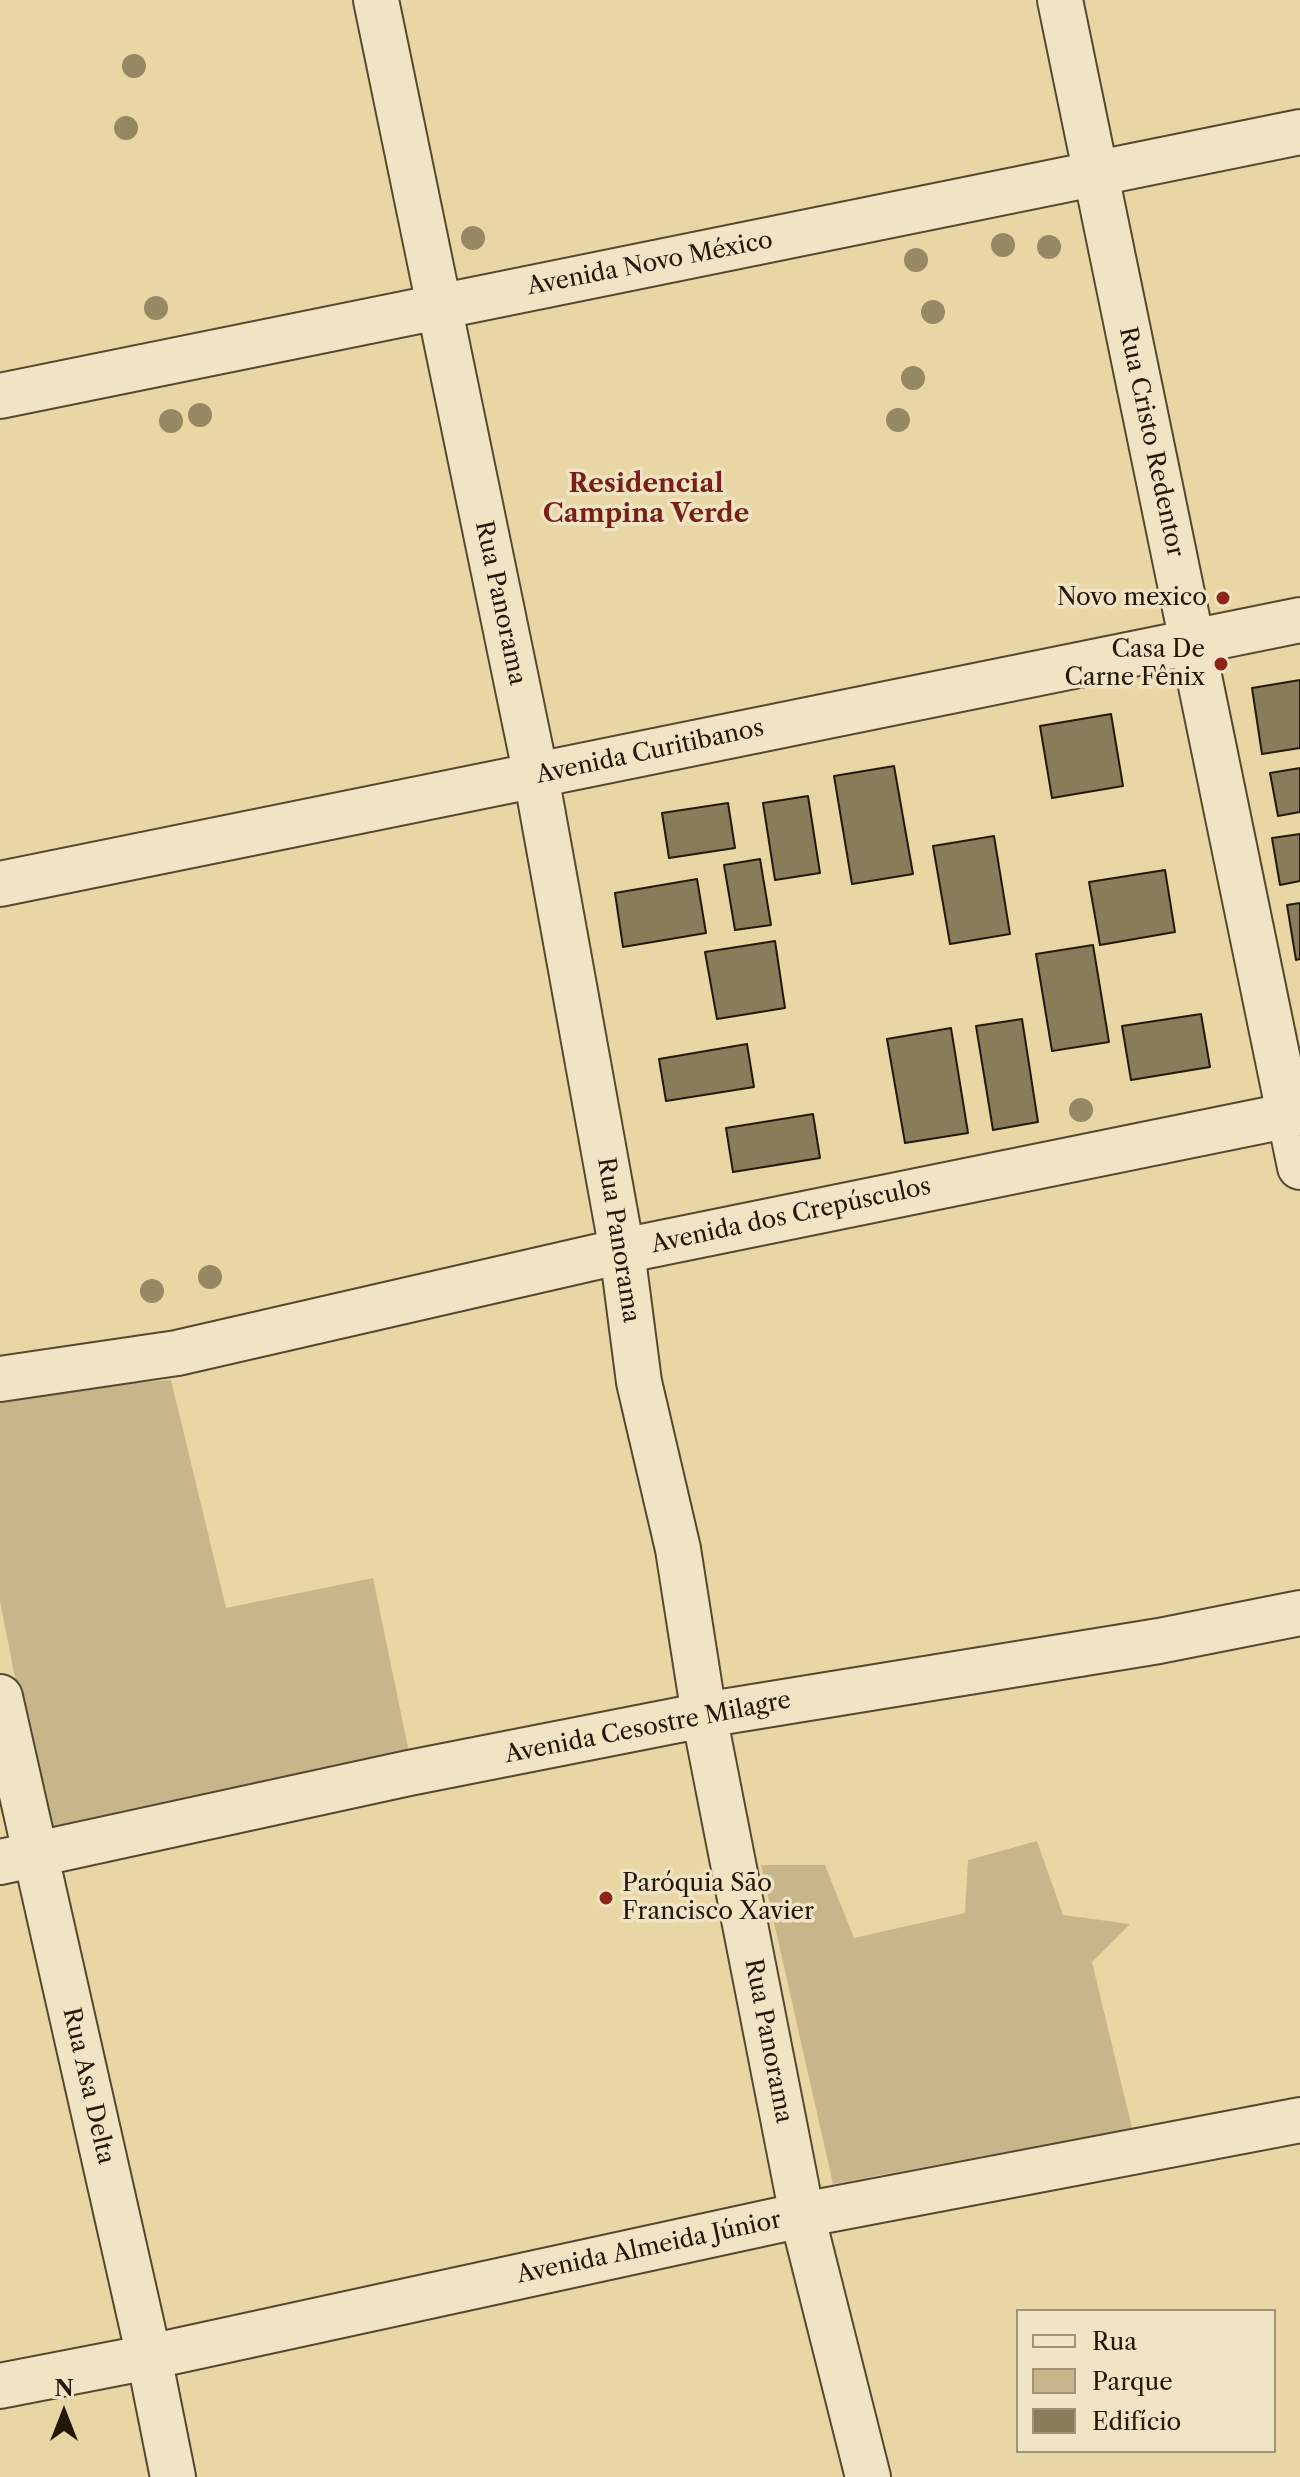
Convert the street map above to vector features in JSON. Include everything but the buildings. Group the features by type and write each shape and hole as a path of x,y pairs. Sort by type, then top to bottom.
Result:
{"street":[{"name":"Rua Panorama","path":"376,0 536,776 622,1251 639,1382 678,1549 704,1715 802,2215 868,2477"},
{"name":"Rua Cristo Redentor","path":"1060,0 1192,642 1295,1114 1300,1167"},
{"name":"Avenida Novo México","path":"0,396 1300,132"},
{"name":"Avenida Curitibanos","path":"0,884 1300,620"},
{"name":"Avenida dos Crepúsculos","path":"0,1379 177,1353 622,1251 1295,1114"},
{"name":"Avenida Cesostre Milagre","path":"18,1858 409,1773 704,1715 1159,1641 1300,1613"},
{"name":"Rua Asa Delta","path":"0,1697 18,1858 149,2357 173,2477"},
{"name":"Avenida Almeida Júnior","path":"0,2386 149,2357 802,2215 1300,2120"}],"green space":[{"path":"171,1380 226,1608 373,1578 417,1791 52,1866 0,1601 0,1395"},
{"path":"1037,1841 1063,1915 1130,1924 1092,1962 1132,2128 833,2184 761,1865 825,1865 854,1938 965,1913 968,1860"}],"place":[{"name":"Novo mexico","path":"1223,598"},
{"name":"Casa De Carne Fênix","path":"1221,664"},
{"name":"Paróquia São Francisco Xavier","path":"606,1898"}],"district":[{"name":"Residencial Campina Verde","path":"646,499"}]}
